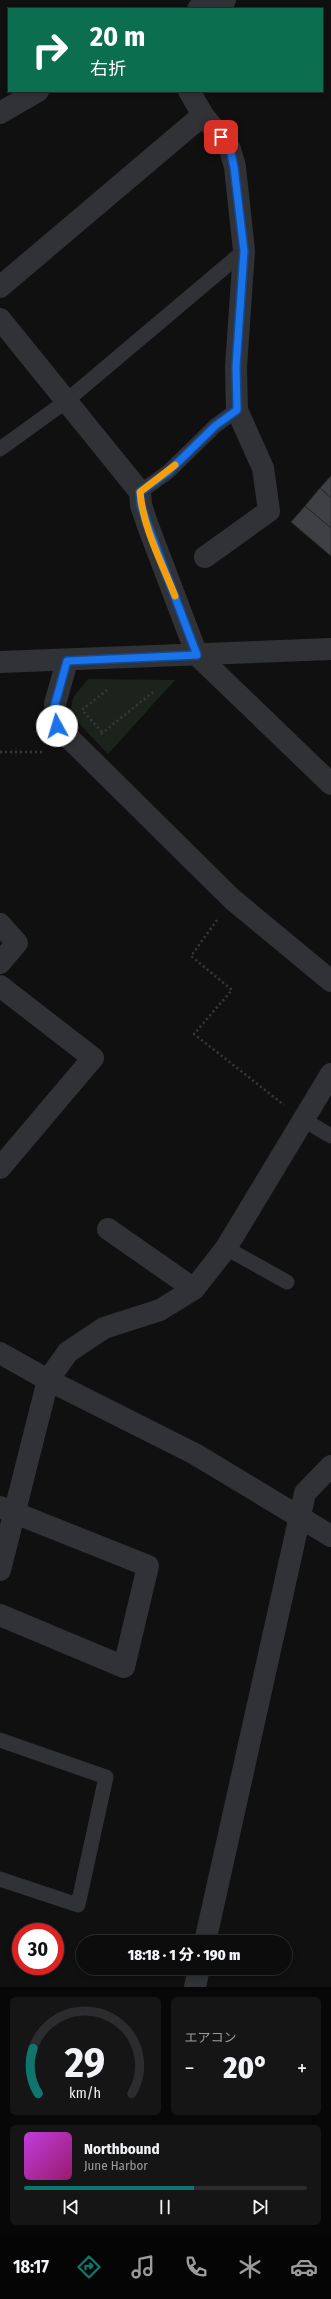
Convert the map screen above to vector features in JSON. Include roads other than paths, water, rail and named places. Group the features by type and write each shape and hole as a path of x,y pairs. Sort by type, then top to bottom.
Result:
{"street":[{"path":"201,8 225,0"},
{"path":"0,113 36,92"},
{"path":"190,92 203,115 230,149 234,167 244,251 236,367 237,410 263,468 269,511 205,557"},
{"path":"0,288 203,115"},
{"path":"0,319 65,402 140,492 141,505 148,526 197,655 331,784"},
{"path":"0,662 67,661 331,649"},
{"path":"67,661 55,704 57,726 232,899 331,981"},
{"path":"0,924 17,943 0,963"},
{"path":"0,986 93,1058 0,1168"},
{"path":"0,1570 8,1510 48,1380 68,1352 104,1328 160,1310 194,1289 226,1248 331,1074"},
{"path":"108,1229 194,1289"},
{"path":"0,1353 48,1380 195,1454 331,1536"},
{"path":"207,1935 305,1493 331,1466"},
{"path":"0,1615 124,1667 148,1566 8,1510"},
{"path":"195,1987 198,1975"}],"lane":[{"path":"0,449 65,402 244,251"},
{"path":"140,492 168,472 215,426 237,410"},
{"path":"304,1120 331,1136"},
{"path":"226,1248 287,1282"},
{"path":"0,1740 106,1777 78,1905 0,1879"}]}
